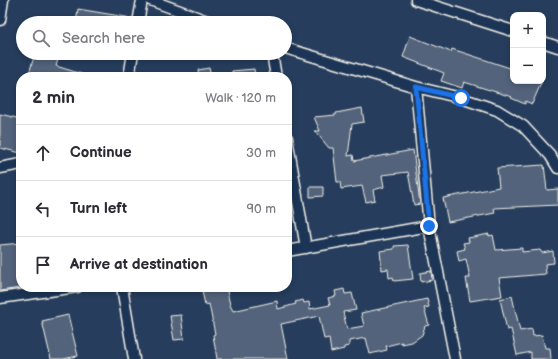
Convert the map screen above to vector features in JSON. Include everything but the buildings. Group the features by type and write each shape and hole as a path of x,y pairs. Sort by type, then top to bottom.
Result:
{"street":[{"path":"0,20 4,0"},
{"path":"139,16 142,0"},
{"path":"150,0 194,16"},
{"path":"416,0 510,30"},
{"path":"546,43 558,47"},
{"path":"292,50 416,87 461,98 497,110 523,126 550,155 558,168"},
{"path":"130,72 132,60"},
{"path":"273,60 275,72"},
{"path":"416,87 429,226 453,359"},
{"path":"0,168 16,165"},
{"path":"292,167 306,248"},
{"path":"292,250 429,226"},
{"path":"0,298 41,292"},
{"path":"123,292 134,359"}],"route":[{"path":"429,226 416,87 461,98"}]}
